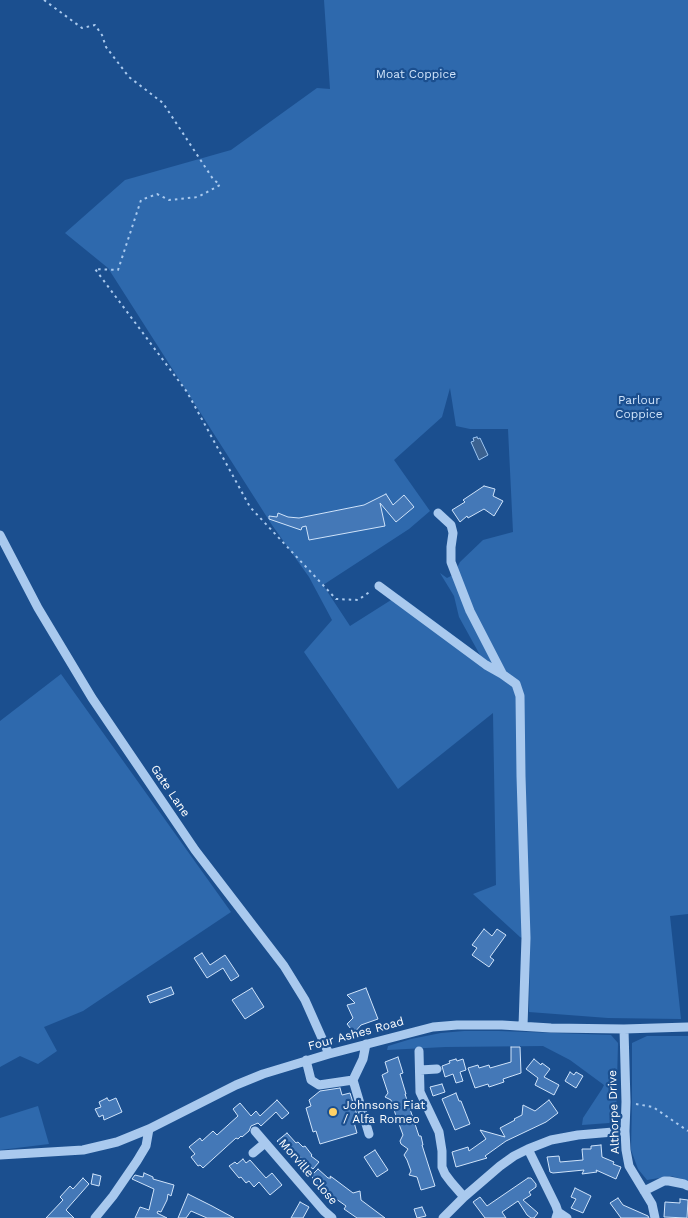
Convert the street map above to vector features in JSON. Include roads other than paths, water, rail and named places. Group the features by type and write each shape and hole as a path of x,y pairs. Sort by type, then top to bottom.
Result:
{"street":[{"path":"438,513 451,525 453,533 451,547 452,562 470,611 502,674"},
{"name":"Gate Lane","path":"0,535 38,608 92,698 195,850 284,966 305,1000 329,1054"},
{"path":"379,586 486,665 516,684 520,696 526,938 522,1026"},
{"name":"Four Ashes Road","path":"0,1155 83,1150 117,1142 149,1129 236,1085 264,1074 306,1060 433,1027 457,1025 624,1029 688,1027"},
{"name":"Althorpe Drive","path":"624,1029 626,1150 629,1166 652,1204 655,1218"},
{"path":"366,1044 363,1059 352,1080 369,1134"},
{"path":"419,1052 420,1092 439,1132 442,1168 464,1197"},
{"path":"306,1060 311,1080 319,1085 352,1080"},
{"path":"420,1070 437,1069"},
{"path":"95,1218 113,1196 146,1146 149,1129"},
{"name":"Morville Close","path":"255,1131 332,1218"},
{"path":"442,1218 500,1166 528,1149 551,1140 578,1135 625,1131"},
{"name":"Morville Close","path":"254,1153 265,1143"},
{"path":"528,1149 557,1215 567,1218"},
{"path":"644,1191 669,1181 688,1186"}],"place":[{"name":"Johnsons Fiat / Alfa Romeo","path":"333,1112"}],"park label":[{"name":"Moat Coppice","path":"416,74"},
{"name":"Parlour Coppice","path":"639,407"}]}
